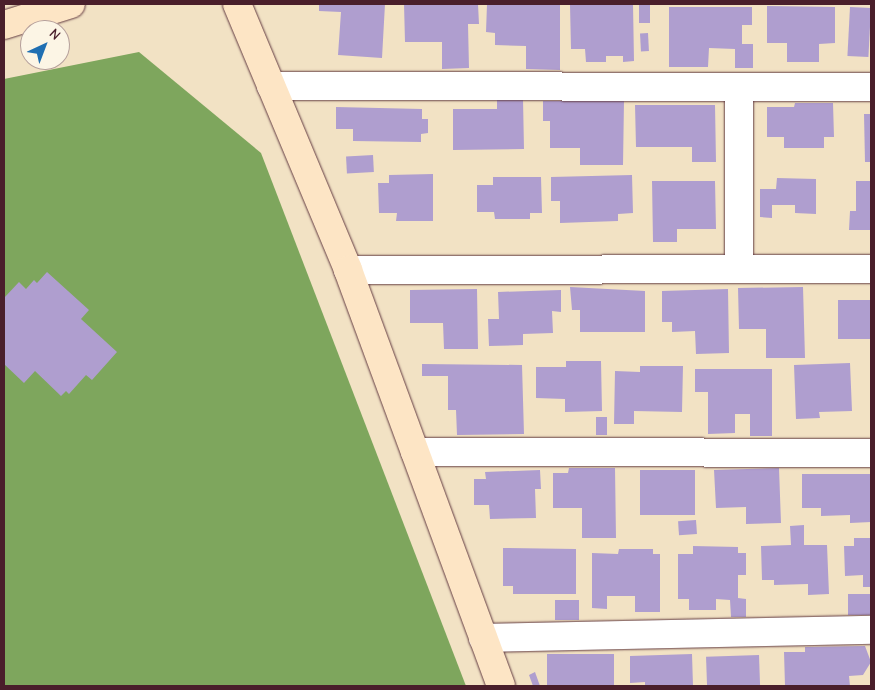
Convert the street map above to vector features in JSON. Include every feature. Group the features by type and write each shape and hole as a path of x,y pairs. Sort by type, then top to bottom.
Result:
{"street":[{"path":"4,25 71,4"},
{"path":"237,4 348,270 501,686"},
{"path":"271,86 871,87"},
{"path":"739,87 739,268"},
{"path":"348,270 871,269"},
{"path":"415,452 871,453"},
{"path":"484,638 871,630"}],"green space":[{"path":"139,52 261,153 466,686 4,686 4,79 49,70 70,70 70,66"}],"building":[{"path":"319,4 385,4 382,58 338,55 341,12 319,11"},
{"path":"404,4 478,4 479,24 468,24 469,68 442,69 442,42 405,42"},
{"path":"487,4 560,4 560,70 526,69 526,46 495,45 495,33 486,32"},
{"path":"633,4 634,61 623,62 623,56 606,56 606,62 586,62 585,49 571,49 570,5"},
{"path":"639,4 650,4 650,23 639,23"},
{"path":"767,6 835,7 835,43 819,44 819,62 787,62 787,43 767,43"},
{"path":"669,7 752,7 752,25 742,25 742,44 753,44 753,68 735,68 735,49 709,48 708,67 669,67"},
{"path":"850,7 871,8 868,57 847,56"},
{"path":"640,33 648,33 649,51 641,51"},
{"path":"523,99 524,149 453,150 453,109 497,109 497,100"},
{"path":"543,101 624,101 623,165 580,165 580,148 550,148 550,121 543,121"},
{"path":"795,103 833,103 834,137 824,137 824,148 784,148 784,137 767,137 767,107 794,107"},
{"path":"635,105 715,105 716,162 692,162 692,147 636,147"},
{"path":"336,107 422,109 422,119 428,119 428,133 421,134 421,142 353,141 353,129 336,129"},
{"path":"864,114 871,114 871,162 865,162"},
{"path":"373,155 374,172 347,173 346,156"},
{"path":"433,174 433,221 396,221 397,213 379,213 378,183 389,183 389,175"},
{"path":"632,175 633,213 618,214 618,221 560,223 560,201 551,201 551,177"},
{"path":"493,177 541,177 542,213 530,213 530,219 495,219 494,212 477,212 477,185 493,185"},
{"path":"777,178 816,179 816,214 795,213 795,205 772,205 772,218 760,217 760,189 776,189"},
{"path":"652,181 715,181 716,229 677,229 677,242 653,242"},
{"path":"856,181 871,181 871,230 849,230 850,211 856,211"},
{"path":"47,272 89,310 81,319 117,352 92,380 86,375 69,394 66,391 61,396 35,371 24,383 4,364 4,298 19,282 26,289 34,280 37,283"},
{"path":"570,287 645,291 645,332 580,332 580,310 572,310"},
{"path":"803,287 805,358 766,358 766,329 739,329 738,288"},
{"path":"477,289 478,349 444,349 443,323 410,323 410,290"},
{"path":"728,289 729,353 696,354 695,331 672,332 672,322 662,322 662,291"},
{"path":"561,290 561,312 552,311 553,333 523,334 523,345 489,346 488,319 499,319 498,292"},
{"path":"838,300 871,300 871,339 838,339"},
{"path":"566,361 601,361 602,411 565,412 565,399 536,398 536,367 566,367"},
{"path":"850,363 852,411 819,412 820,418 796,419 794,365"},
{"path":"422,364 522,365 524,434 457,435 456,410 448,410 448,376 422,376"},
{"path":"640,366 683,366 682,412 634,411 634,424 614,424 615,371 640,372"},
{"path":"695,369 772,369 772,436 750,436 750,414 735,414 735,433 708,434 708,392 695,392"},
{"path":"596,417 607,417 607,435 596,435"},
{"path":"569,468 615,468 616,538 582,538 582,508 553,508 553,473 568,473"},
{"path":"779,468 781,523 746,524 746,507 716,508 714,470"},
{"path":"540,470 541,489 535,489 536,518 490,519 489,505 474,505 474,479 486,479 485,472"},
{"path":"640,470 695,470 695,515 640,515"},
{"path":"802,474 871,474 871,522 850,523 850,515 821,516 821,508 802,508"},
{"path":"696,520 697,534 679,535 678,521"},
{"path":"804,525 804,545 827,545 829,594 808,595 808,584 774,585 774,580 762,580 761,546 791,545 790,526"},
{"path":"854,538 871,538 871,587 863,587 863,575 845,576 844,546 854,546"},
{"path":"693,546 738,547 738,553 746,553 746,575 738,575 738,598 746,599 746,617 731,617 730,600 716,599 716,610 689,610 689,599 678,599 678,554 693,554"},
{"path":"503,548 576,549 576,594 513,594 513,586 503,586"},
{"path":"619,549 653,549 653,554 660,554 660,612 635,612 635,596 607,596 607,609 592,608 592,553 618,554"},
{"path":"848,594 871,594 871,615 848,615"},
{"path":"555,600 579,600 579,620 555,620"},
{"path":"865,646 871,662 863,675 849,676 850,686 785,686 784,652 805,652 805,647"},
{"path":"547,654 614,654 614,686 547,686"},
{"path":"692,654 693,686 645,686 645,682 630,683 630,656"},
{"path":"759,655 760,685 707,686 706,657"},
{"path":"535,672 540,686 533,686 529,675"}]}
